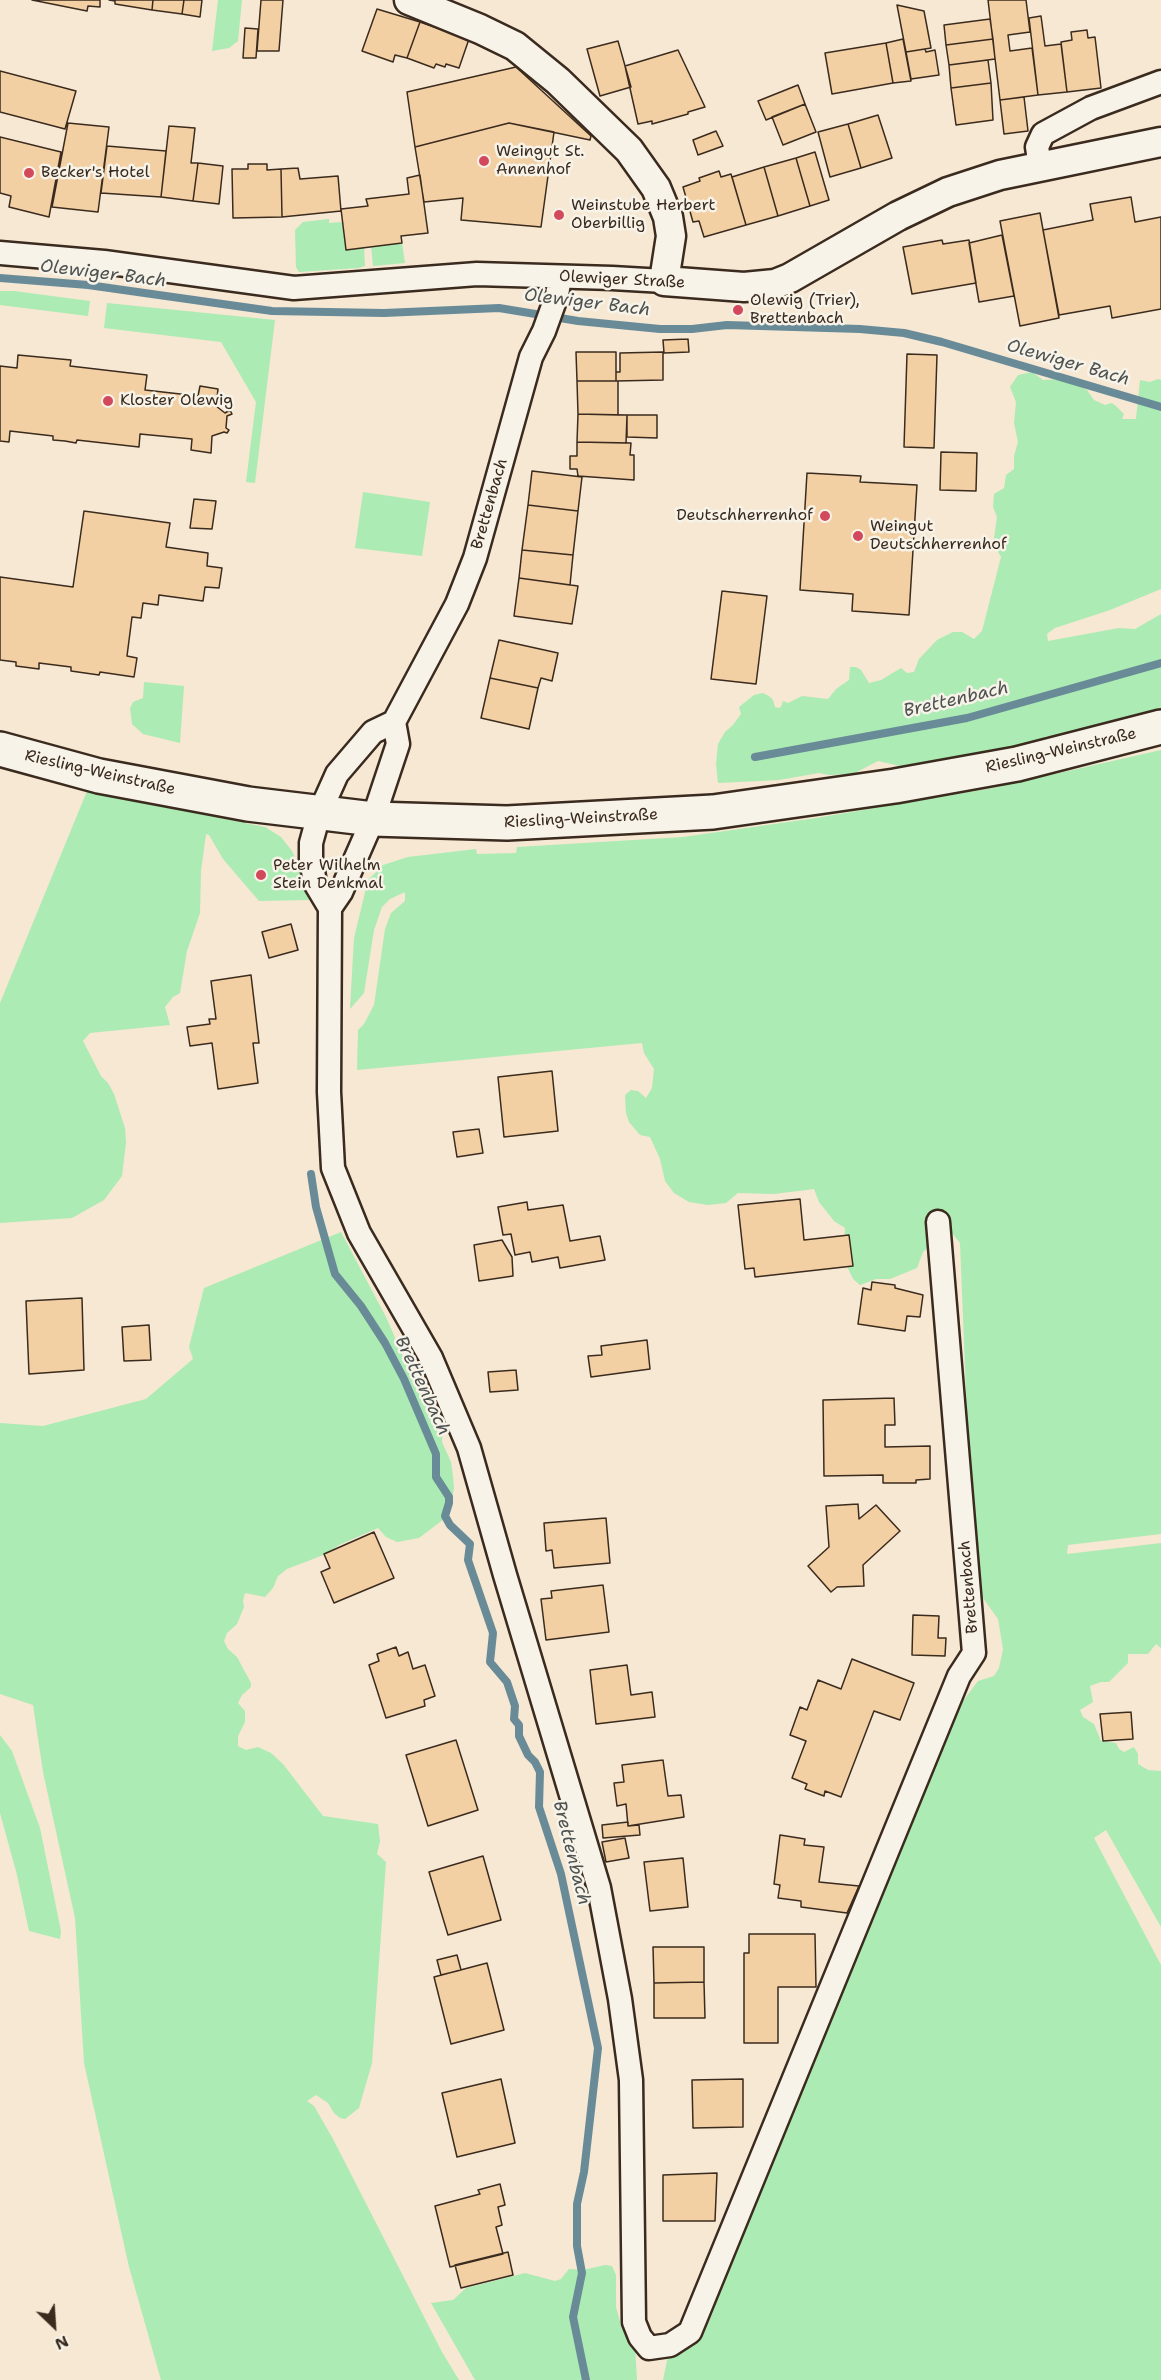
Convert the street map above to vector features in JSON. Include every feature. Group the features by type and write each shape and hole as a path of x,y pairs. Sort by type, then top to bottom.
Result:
{"main road":[{"name":"Riesling-Weinstraße","path":"0,749 111,778 192,794 319,813 373,819 507,823 713,812 895,786 1006,766 1161,727"}],"street":[{"path":"409,0 480,28 514,46 558,81 629,150 656,188 668,217 672,236 664,281"},
{"path":"1040,166 1037,147 1043,134 1091,108 1161,82"},
{"name":"Olewiger Straße","path":"0,253 104,262 294,288 443,276 508,274 744,287 775,284 790,278 878,227 934,198 1000,175 1161,142"},
{"name":"Brettenbach","path":"560,277 544,331 531,357 475,558 457,604 394,722 373,732 337,774 319,813 310,843 319,892 330,908 329,1092 333,1168 359,1233 431,1358 469,1448 599,1888 620,1999 631,2080 634,2322 640,2337 649,2348 670,2345 690,2332 959,1676 974,1653 938,1222"},
{"path":"330,908 341,892 373,819 398,744 394,722"}],"green space":[{"path":"218,0 242,0 238,41 229,48 212,51"},
{"path":"329,219 329,223 342,222 346,250 364,247 365,266 299,272 296,267 295,230 303,222"},
{"path":"402,243 405,263 373,266 371,246"},
{"path":"0,291 90,301 88,316 0,305"},
{"path":"107,303 275,320 255,483 246,482 256,402 221,342 104,328"},
{"path":"1032,372 1043,380 1062,379 1079,385 1087,390 1094,400 1105,405 1112,403 1116,406 1124,414 1122,419 1136,419 1140,380 1150,382 1161,380 1161,589 1110,610 1055,628 1047,634 1048,641 1119,628 1135,629 1161,614 1161,710 1058,737 1047,736 1026,748 1005,747 981,761 913,769 878,761 853,774 819,773 779,780 718,783 716,764 718,744 741,714 739,707 754,695 763,693 769,696 775,707 779,708 783,701 788,703 802,696 828,699 836,689 849,680 850,667 861,670 869,683 881,680 901,668 907,673 914,672 919,659 937,640 953,632 962,632 974,639 982,631 1001,557 994,538 997,517 993,507 994,494 1004,488 1006,475 1014,469 1014,456 1018,442 1014,423 1016,402 1010,387 1018,375"},
{"path":"363,492 430,502 422,556 355,548"},
{"path":"144,682 184,686 180,743 143,734 132,724 130,708 133,702 143,698"},
{"path":"1161,750 1161,1534 1068,1545 1067,1554 1161,1543 1161,1648 1156,1644 1148,1654 1128,1654 1128,1663 1109,1682 1090,1686 1093,1702 1080,1710 1083,1717 1094,1724 1101,1741 1116,1743 1124,1752 1134,1747 1138,1754 1138,1764 1148,1770 1161,1771 1161,1927 1106,1830 1094,1838 1161,1965 1161,2380 663,2380 668,2356 963,1701 978,1681 994,1676 999,1668 1003,1649 998,1619 978,1591 971,1516 960,1243 948,1228 923,1252 917,1268 890,1279 876,1279 860,1285 853,1279 844,1260 845,1228 834,1221 819,1202 814,1189 774,1194 738,1193 726,1203 708,1205 689,1202 674,1193 665,1181 660,1159 650,1137 640,1135 629,1122 626,1113 625,1095 631,1090 638,1091 646,1098 652,1088 654,1069 644,1053 642,1043 357,1070 358,1030 364,1024 374,1005 385,929 391,913 405,901 405,892 390,899 382,907 374,930 364,993 350,1009 354,938 368,880 383,865 408,857 476,849 477,854 516,853 517,847 683,837 816,818 993,788"},
{"path":"87,791 265,827 281,837 292,851 303,875 309,900 259,901 223,859 209,835 206,834 201,871 200,913 187,951 180,993 173,997 165,1007 170,1025 90,1033 83,1041 101,1076 114,1094 125,1128 126,1143 122,1176 104,1200 72,1218 0,1223 0,1003"},
{"path":"341,1232 386,1317 424,1404 441,1414 442,1442 451,1462 453,1476 454,1488 450,1509 444,1519 419,1538 397,1542 386,1537 378,1528 339,1545 326,1554 287,1569 278,1576 273,1588 265,1597 245,1593 244,1607 237,1624 227,1633 224,1641 228,1649 237,1657 251,1683 251,1687 242,1695 238,1703 245,1711 245,1722 238,1736 238,1746 246,1750 258,1747 271,1753 283,1764 323,1816 378,1824 380,1841 377,1854 386,1862 372,2063 359,2108 345,2119 340,2118 328,2103 316,2095 307,2101 314,2106 333,2139 442,2352 459,2380 161,2380 129,2267 84,2063 75,1918 43,1772 33,1705 0,1694 0,1423 43,1426 146,1399 193,1359 189,1347 204,1288"},
{"path":"0,1735 12,1751 40,1828 61,1931 60,1939 29,1931 0,1813"},
{"path":"605,2265 612,2266 616,2275 616,2307 622,2329 635,2346 637,2380 475,2380 431,2303 453,2300 466,2288 525,2273 555,2281 561,2279 569,2269 583,2270"}],"building":[{"path":"32,0 100,0 100,7 88,6 87,11"},
{"path":"109,0 153,0 152,10 115,4 115,1"},
{"path":"153,0 184,0 182,14 152,10"},
{"path":"184,0 202,0 200,17 182,14"},
{"path":"261,0 283,0 279,51 257,51"},
{"path":"988,0 1026,0 1030,32 1008,35 1010,51 1032,48 1038,95 1000,100"},
{"path":"897,5 924,11 931,48 906,52"},
{"path":"377,9 420,22 407,58 395,55 393,62 362,51"},
{"path":"1041,16 1045,46 1061,44 1067,92 1038,95 1029,18"},
{"path":"990,19 993,39 946,45 944,25"},
{"path":"420,22 469,39 459,68 436,64 434,68 407,58"},
{"path":"245,28 258,29 256,58 243,58"},
{"path":"1087,30 1088,38 1095,37 1101,88 1067,92 1061,42 1072,40 1071,32"},
{"path":"903,39 911,81 893,83 886,43"},
{"path":"993,39 995,59 949,65 946,45"},
{"path":"618,41 631,87 600,96 587,49"},
{"path":"886,43 893,83 832,94 825,53"},
{"path":"925,49 926,52 935,50 939,75 911,79 906,52"},
{"path":"678,50 705,107 652,124 652,121 638,124 625,66"},
{"path":"988,60 991,83 951,88 949,65"},
{"path":"516,67 591,136 590,140 509,123 415,147 407,92"},
{"name":"Becker's Hotel","path":"0,71 76,91 65,129 0,112"},
{"path":"991,83 993,120 956,125 951,88"},
{"path":"798,85 805,104 766,120 758,101"},
{"path":"1024,97 1028,131 1004,134 1000,100"},
{"path":"805,104 816,132 783,145 772,117"},
{"path":"878,115 892,158 861,168 848,124"},
{"path":"68,123 109,127 98,212 52,207"},
{"name":"Weingut St. Annenhof","path":"509,123 554,132 541,227 461,220 463,198 424,202 415,147"},
{"path":"848,124 861,168 830,177 818,132"},
{"path":"169,126 195,128 191,163 198,163 193,201 161,197"},
{"path":"716,131 723,146 698,155 693,140"},
{"name":"Becker's Hotel","path":"0,137 61,152 49,217 9,207 11,196 0,193"},
{"path":"107,146 166,151 161,197 101,193"},
{"path":"815,152 829,200 810,206 796,158"},
{"path":"796,158 810,206 778,216 764,167"},
{"path":"198,163 223,166 219,204 193,201"},
{"path":"248,164 267,164 267,170 281,169 282,217 233,218 232,169 248,169"},
{"path":"764,167 778,216 746,225 732,177"},
{"path":"298,168 300,179 338,176 341,211 282,217 281,169"},
{"path":"719,171 721,177 731,174 746,225 704,237 699,221 693,222 683,187"},
{"path":"420,175 428,233 401,236 402,243 346,250 341,209 368,206 366,199 409,194 407,178"},
{"path":"1131,197 1135,222 1161,217 1161,309 1112,318 1110,306 1059,315 1043,230 1093,220 1090,204"},
{"path":"1040,213 1059,318 1020,326 1000,221"},
{"path":"1002,235 1014,296 979,302 969,243"},
{"path":"942,240 943,244 969,240 976,283 912,294 903,247"},
{"path":"688,339 689,352 664,353 663,340"},
{"path":"576,352 616,352 616,381 577,381"},
{"path":"663,352 663,380 616,381 616,372 620,372 620,353"},
{"path":"907,354 937,355 934,448 904,447"},
{"name":"Kloster Olewig","path":"18,355 71,360 70,366 147,375 145,390 198,396 200,386 218,389 216,406 225,413 230,410 232,414 227,416 226,428 229,430 227,433 212,436 211,453 191,450 192,439 140,434 139,447 77,440 76,443 53,440 53,436 10,431 9,442 0,441 0,366 17,368"},
{"path":"577,381 618,381 618,415 578,414"},
{"path":"578,414 627,415 626,443 577,442"},
{"path":"627,415 657,415 657,438 627,437"},
{"path":"577,442 631,443 630,455 634,455 634,480 578,476 577,469 570,469 570,456 577,456"},
{"path":"941,452 977,453 976,491 940,490"},
{"path":"532,471 582,477 578,511 528,505"},
{"name":"Weingut Deutschherrenhof","path":"807,473 861,476 860,482 917,485 909,615 852,611 853,594 800,590"},
{"path":"194,499 216,501 212,529 190,528"},
{"path":"528,505 578,511 573,555 522,550"},
{"path":"84,511 170,523 166,547 208,553 207,566 222,568 219,588 205,587 203,601 159,595 158,605 143,603 141,618 132,617 127,656 137,658 134,677 71,671 71,667 39,663 39,669 16,666 16,662 0,660 0,577 73,587"},
{"path":"522,550 573,555 570,585 519,578"},
{"path":"519,578 578,586 572,624 514,616"},
{"path":"722,591 767,596 756,684 711,679"},
{"path":"499,640 558,653 552,681 541,678 538,688 490,678"},
{"path":"490,678 538,688 529,729 481,718"},
{"path":"291,924 298,950 269,958 262,932"},
{"path":"251,975 259,1043 253,1043 258,1083 218,1089 212,1043 190,1046 187,1027 210,1024 209,1019 216,1019 211,981"},
{"path":"552,1071 558,1131 504,1137 498,1077"},
{"path":"479,1129 483,1153 457,1157 453,1132"},
{"path":"800,1199 804,1240 849,1235 853,1266 755,1277 754,1268 745,1269 738,1205"},
{"path":"527,1202 528,1210 563,1205 570,1241 600,1236 605,1260 560,1268 558,1257 532,1262 530,1252 515,1255 511,1234 503,1235 498,1207"},
{"path":"502,1240 512,1257 513,1276 479,1281 474,1245"},
{"path":"872,1282 895,1285 895,1288 923,1295 920,1317 907,1316 905,1331 858,1324 863,1288 871,1290"},
{"path":"82,1298 84,1370 29,1374 26,1301"},
{"path":"149,1325 151,1360 124,1361 122,1327"},
{"path":"647,1340 650,1369 591,1377 588,1356 602,1355 601,1346"},
{"path":"516,1370 518,1390 490,1392 488,1372"},
{"path":"894,1398 895,1425 885,1425 885,1447 930,1446 930,1479 916,1480 916,1483 883,1483 883,1475 824,1476 823,1400"},
{"path":"858,1504 859,1519 876,1505 900,1531 863,1565 864,1586 837,1587 831,1592 808,1566 829,1547 826,1506"},
{"path":"606,1518 610,1563 554,1568 552,1550 546,1551 544,1523"},
{"path":"374,1532 394,1578 334,1603 321,1572 330,1568 324,1554"},
{"path":"603,1585 609,1632 546,1640 541,1599 552,1598 551,1591"},
{"path":"913,1615 939,1616 938,1638 946,1638 945,1656 912,1655"},
{"path":"396,1647 399,1656 408,1652 413,1669 425,1665 435,1696 424,1700 425,1706 386,1718 369,1665 379,1661 377,1654"},
{"path":"852,1659 914,1683 900,1720 874,1711 841,1797 825,1791 824,1796 805,1789 807,1784 792,1778 806,1741 790,1735 800,1707 807,1710 818,1680 841,1689"},
{"path":"627,1665 631,1695 652,1692 655,1717 596,1724 590,1670"},
{"path":"1131,1712 1133,1739 1103,1741 1100,1714"},
{"path":"456,1740 478,1810 428,1826 406,1755"},
{"path":"663,1760 668,1796 681,1795 684,1817 628,1826 626,1804 617,1806 614,1783 624,1782 622,1765"},
{"path":"628,1822 628,1826 639,1825 640,1835 603,1838 602,1825"},
{"path":"780,1835 805,1839 804,1845 824,1847 819,1882 859,1886 847,1913 801,1907 801,1901 778,1898 780,1885 774,1884"},
{"path":"625,1838 629,1858 606,1862 602,1842"},
{"path":"483,1856 501,1920 448,1935 429,1872"},
{"path":"683,1858 688,1907 650,1911 644,1862"},
{"path":"749,1934 815,1934 816,1987 778,1987 778,2043 744,2043 744,1953 749,1953"},
{"path":"653,1947 704,1947 704,1982 654,1983"},
{"path":"457,1955 461,1970 441,1975 437,1960"},
{"path":"487,1963 504,2030 451,2044 434,1977"},
{"path":"704,1982 705,2018 654,2018 654,1983"},
{"path":"501,2079 515,2143 457,2157 442,2093"},
{"path":"743,2079 743,2127 693,2128 692,2080"},
{"path":"717,2173 715,2221 663,2221 663,2175"},
{"path":"500,2184 505,2205 498,2207 502,2225 496,2227 503,2254 450,2267 435,2206 480,2194 478,2190"},
{"path":"508,2252 513,2275 461,2288 455,2265"}],"waterway":[{"name":"Olewiger Bach","path":"0,278 88,285 272,311 384,313 499,308 578,321 660,329 692,329 727,325 860,329 904,333 942,342 1161,407"},
{"name":"Brettenbach","path":"755,757 967,718 1161,663"},
{"name":"Brettenbach","path":"311,1174 316,1207 335,1274 361,1306 385,1343 404,1379 436,1454 436,1477 449,1497 445,1516 450,1525 470,1544 468,1560 493,1633 490,1662 507,1682 515,1706 514,1719 519,1725 519,1736 540,1772 539,1807 561,1874 598,2048 584,2172 577,2204 577,2246 582,2273 573,2317 586,2380"}],"place":[{"name":"Weingut St. Annenhof","path":"484,161"},
{"name":"Becker's Hotel","path":"29,173"},
{"name":"Weinstube Herbert Oberbillig","path":"559,215"},
{"name":"Olewig (Trier), Brettenbach","path":"738,310"},
{"name":"Kloster Olewig","path":"108,401"},
{"name":"Deutschherrenhof","path":"825,516"},
{"name":"Weingut Deutschherrenhof","path":"858,536"},
{"name":"Peter Wilhelm Stein Denkmal","path":"261,875"}]}
